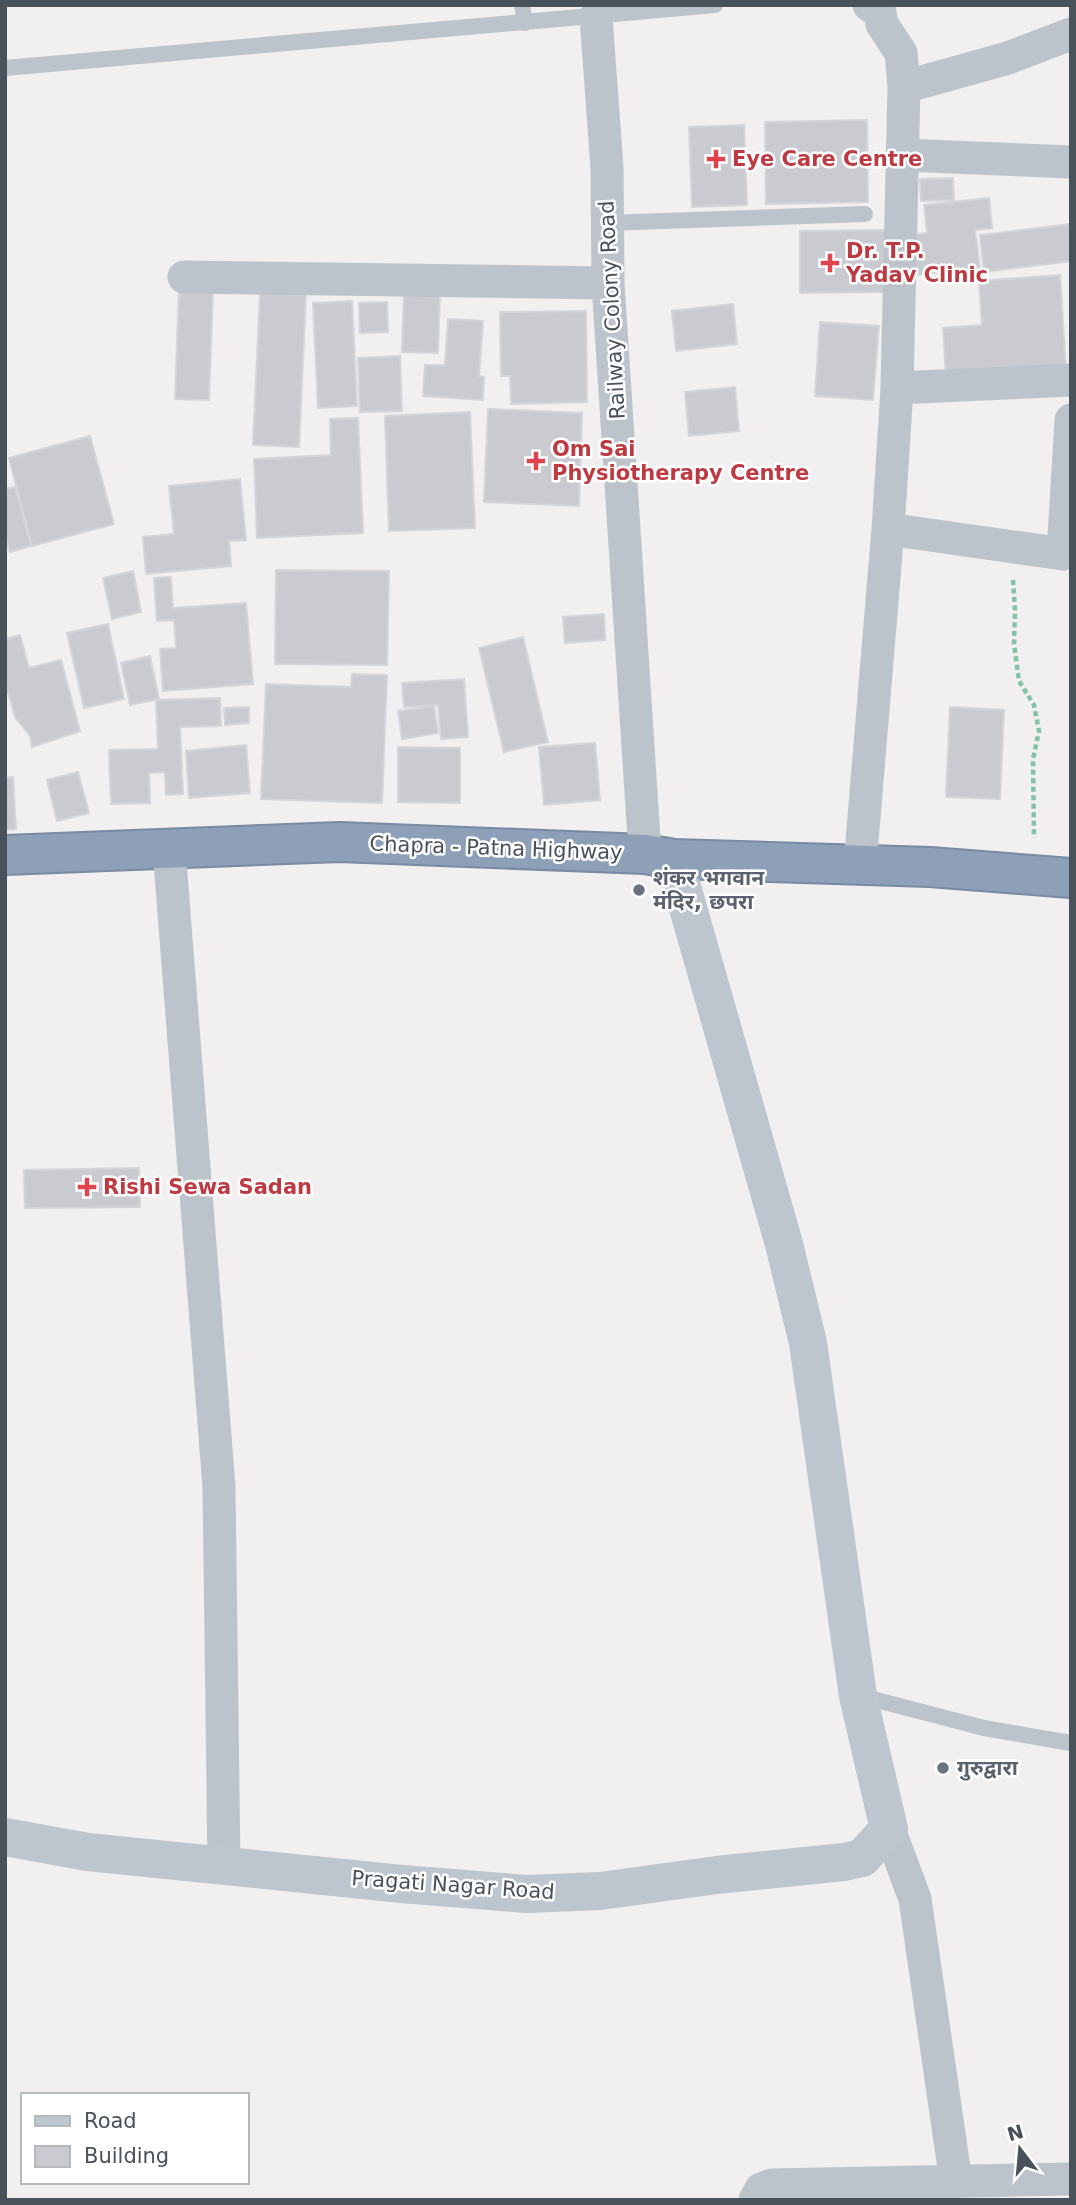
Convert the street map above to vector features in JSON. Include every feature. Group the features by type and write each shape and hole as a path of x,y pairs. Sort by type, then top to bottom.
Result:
{"highway":[{"name":"Chapra - Patna Highway","path":"5,855 340,842 930,867 1071,878"}],"street":[{"path":"860,865 897,388 904,87 901,53 882,24 880,12 869,5"},
{"name":"Railway Colony Road","path":"596,17 607,168 608,283 660,856"},
{"path":"904,87 1008,58 1071,34"},
{"path":"902,155 1071,162"},
{"path":"184,277 608,283"},
{"path":"897,388 1071,380"},
{"path":"888,529 1063,554 1071,420"},
{"path":"169,849 219,1487 224,1866"},
{"path":"660,856 784,1244 807,1343 858,1696 889,1829 915,1899 956,2182"},
{"name":"Pragati Nagar Road","path":"5,1837 88,1852 527,1894 600,1891 717,1875 844,1863 862,1858 889,1829"},
{"path":"755,2200 758,2192 772,2185 1071,2179"}],"lane":[{"path":"522,5 525,23"},
{"path":"5,68 715,5"},
{"path":"607,223 865,214"},
{"path":"858,1696 985,1728 1071,1742"}],"path":[{"path":"1017,548 1012,590 1015,610 1014,644 1019,681 1034,705 1039,731 1033,759 1035,827 1031,875"}],"building":[{"path":"867,120 868,202 766,204 765,122"},
{"path":"744,125 747,205 692,207 689,127"},
{"path":"953,178 954,200 921,201 920,179"},
{"path":"989,198 992,228 975,230 980,268 916,275 911,235 927,233 924,205"},
{"path":"1071,224 1071,261 984,272 980,235"},
{"path":"886,230 886,292 800,293 800,231"},
{"path":"1060,275 1066,370 946,378 943,328 982,325 979,281"},
{"path":"179,289 213,290 209,400 175,399"},
{"path":"404,290 440,291 438,353 402,352"},
{"path":"260,293 306,295 299,447 253,445"},
{"path":"352,301 357,406 318,408 313,303"},
{"path":"387,302 388,332 360,333 359,303"},
{"path":"733,304 737,344 676,351 672,311"},
{"path":"586,311 587,402 511,404 510,376 501,376 500,312"},
{"path":"448,319 483,321 479,376 484,377 483,400 423,396 425,365 445,365"},
{"path":"820,322 879,326 873,400 815,396"},
{"path":"400,356 402,411 360,412 358,358"},
{"path":"735,387 739,431 689,436 685,392"},
{"path":"488,409 582,413 579,506 484,502"},
{"path":"470,412 475,528 389,531 385,416"},
{"path":"358,418 363,533 257,538 254,459 331,455 330,419"},
{"path":"90,436 114,524 32,546 9,458"},
{"path":"240,479 246,540 229,541 231,566 146,574 143,537 174,534 169,486"},
{"path":"15,487 31,546 10,552 5,536 5,489"},
{"path":"276,570 389,571 387,665 275,664"},
{"path":"133,571 141,612 112,619 103,578"},
{"path":"171,577 173,608 246,603 253,684 163,691 160,649 176,648 174,620 157,621 154,578"},
{"path":"604,614 605,640 565,643 563,617"},
{"path":"108,624 124,699 84,708 67,633"},
{"path":"20,635 29,668 61,660 80,731 32,747 30,736 15,717 5,682 5,639"},
{"path":"523,637 548,742 504,752 479,648"},
{"path":"150,656 159,699 130,705 121,663"},
{"path":"352,674 387,675 382,803 261,799 266,684 351,687"},
{"path":"464,679 468,737 441,739 438,705 404,707 402,683"},
{"path":"220,698 221,726 180,727 183,794 166,795 165,772 149,773 150,803 111,804 109,750 158,749 156,700"},
{"path":"434,706 438,733 402,739 398,711"},
{"path":"249,707 249,723 225,725 224,708"},
{"path":"950,707 1004,710 1000,799 946,797"},
{"path":"595,743 600,800 544,805 539,747"},
{"path":"246,745 250,793 189,798 186,751"},
{"path":"398,747 460,748 460,803 398,802"},
{"path":"78,772 89,813 57,821 47,780"},
{"path":"13,777 16,829 5,830 5,778"},
{"path":"139,1168 140,1207 25,1208 24,1170"}],"place":[{"name":"Eye Care Centre","path":"716,159"},
{"name":"Dr. T.P. Yadav Clinic","path":"830,263"},
{"name":"Om Sai Physiotherapy Centre","path":"536,461"},
{"name":"शंकर भगवान मंदिर, छपरा","path":"639,890"},
{"name":"Rishi Sewa Sadan","path":"87,1187"},
{"name":"गुरुद्वारा","path":"943,1768"}]}
